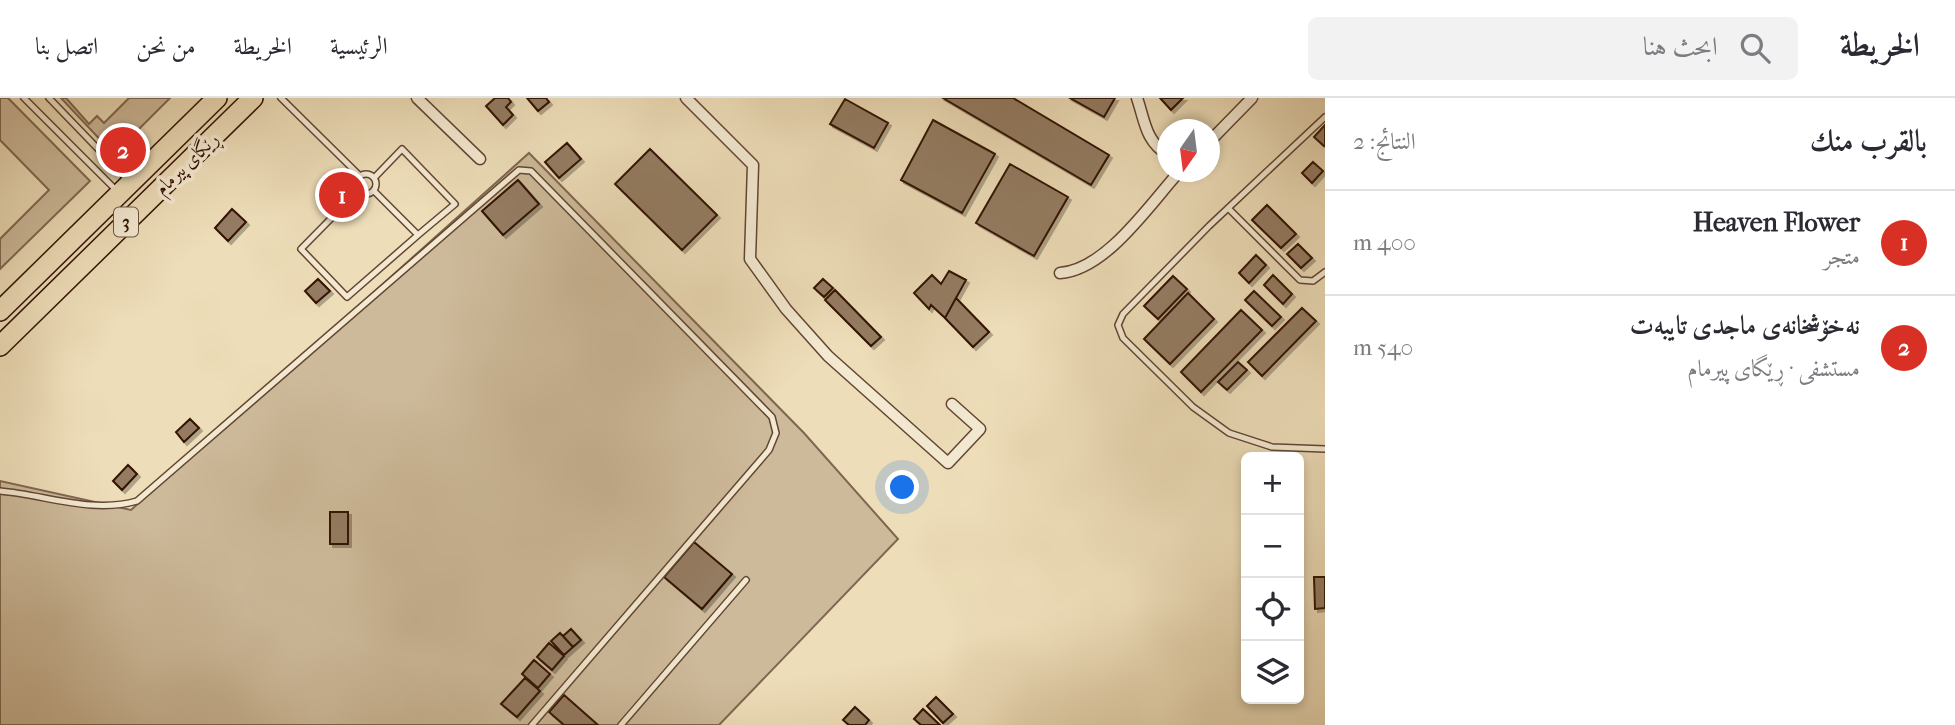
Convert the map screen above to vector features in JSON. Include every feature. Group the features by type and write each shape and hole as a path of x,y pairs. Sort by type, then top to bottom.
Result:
{"highway":[{"name":"ڕێگای پیرمام","path":"0,311 217,98"},
{"name":"ڕێگای پیرمام","path":"0,346 253,98"},
{"path":"75,236 93,254"}],"street":[{"path":"417,98 480,159"},
{"path":"686,98 753,165 750,259 786,309 828,356 948,463 980,429 952,404"},
{"path":"1136,98 1147,134 1157,147"},
{"path":"1220,130 1252,98"},
{"path":"1060,273 1073,272 1094,264 1171,182"}],"lane":[{"path":"24,98 126,189"},
{"path":"49,98 126,189"},
{"path":"281,98 360,176"},
{"path":"1325,117 1228,208 1120,317 1120,334 1193,407 1223,429 1272,447 1325,449"},
{"path":"359,190 302,248 347,297 454,204 402,149 375,177"},
{"path":"0,491 118,507 137,501 519,170 531,171 772,417 776,433 769,450 535,724"},
{"path":"369,174 375,177 377,186 374,191 364,194 359,190 356,183 360,176 369,174"},
{"path":"374,191 418,235"},
{"path":"1228,208 1300,280 1313,281 1325,272"},
{"path":"621,725 746,580"}],"shaded area":[{"path":"0,98 8,98 90,181 0,269 0,239 49,190 0,140"},
{"path":"61,98 66,98 89,124 97,116 104,123 129,98 170,98 122,146 116,141 107,147"},
{"path":"529,153 804,433 898,539 719,725 0,725 0,481 131,510"}],"building":[{"path":"495,98 508,98 511,102 506,107 513,115 503,125 486,106"},
{"path":"527,98 546,98 549,102 538,111"},
{"path":"943,98 1013,98 1109,155 1091,185"},
{"path":"1070,98 1115,98 1104,117"},
{"path":"1160,98 1183,98 1171,110"},
{"path":"845,99 888,123 874,148 830,124"},
{"path":"933,120 995,154 962,213 901,180"},
{"path":"1325,125 1325,145 1324,146 1314,137"},
{"path":"567,143 581,159 559,178 545,162"},
{"path":"650,149 717,215 682,250 615,184"},
{"path":"1313,162 1323,171 1312,183 1302,173"},
{"path":"1010,164 1068,197 1034,256 976,223"},
{"path":"518,180 539,204 503,235 482,211"},
{"path":"1267,205 1296,234 1281,248 1252,220"},
{"path":"232,209 246,222 228,241 215,228"},
{"path":"1298,244 1312,258 1301,268 1287,254"},
{"path":"1256,255 1266,265 1249,283 1239,273"},
{"path":"949,271 966,280 945,318 931,305 929,309 914,293 932,275 941,284"},
{"path":"1273,275 1292,294 1283,304 1264,285"},
{"path":"1173,276 1187,289 1158,319 1144,306"},
{"path":"318,279 330,291 316,303 305,291"},
{"path":"823,279 833,288 824,297 814,288"},
{"path":"835,290 881,337 871,346 825,300"},
{"path":"1254,291 1281,317 1272,326 1245,300"},
{"path":"1188,293 1214,319 1170,364 1144,339"},
{"path":"956,298 989,332 973,347 945,318"},
{"path":"1302,308 1316,321 1262,376 1248,362"},
{"path":"1241,310 1262,330 1201,392 1181,372"},
{"path":"1238,362 1247,370 1227,390 1218,382"},
{"path":"190,419 199,428 184,442 176,432"},
{"path":"128,465 137,474 122,490 113,481"},
{"path":"330,512 348,512 348,544 330,544"},
{"path":"694,542 732,574 702,609 664,577"},
{"path":"1314,577 1325,577 1325,608 1315,609"},
{"path":"571,629 581,640 573,647 563,636"},
{"path":"560,633 573,647 564,655 551,641"},
{"path":"549,643 564,656 552,670 537,657"},
{"path":"534,660 550,674 538,688 522,674"},
{"path":"525,678 540,691 517,717 501,704"},
{"path":"564,695 598,725 564,725 549,712"},
{"path":"936,697 953,714 943,723 927,706"},
{"path":"855,707 869,720 865,725 849,725 843,720"},
{"path":"923,709 940,725 921,725 914,719"}],"place":[{"name":"نەخۆشخانەی ماجدی تایبەت","path":"123,150"},
{"name":"Heaven Flower","path":"342,195"}]}
